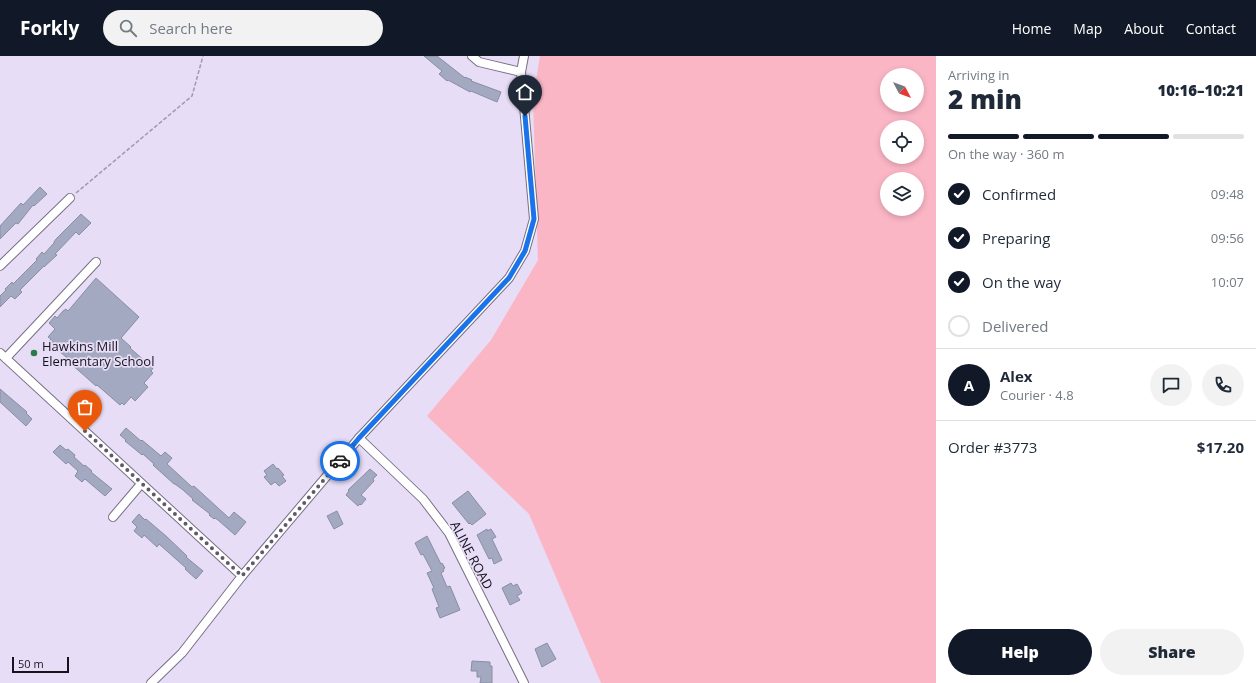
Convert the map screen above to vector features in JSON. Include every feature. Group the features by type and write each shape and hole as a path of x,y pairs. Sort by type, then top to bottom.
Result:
{"street":[{"path":"472,56 479,62 521,72"},
{"path":"151,683 182,653 242,576 359,438 509,278 525,251 534,219 521,72 524,56"},
{"path":"0,266 70,198"},
{"path":"96,262 3,355 242,576"},
{"name":"ALINE ROAD","path":"359,438 423,499 449,533 523,682"},
{"path":"113,517 141,484"}],"path":[{"path":"70,198 192,96 203,56"}],"shaded area":[{"path":"540,56 936,56 936,683 601,683 529,514 427,416 491,340 538,260 533,99"}],"building":[{"path":"424,56 437,56 465,78 501,92 497,102 471,91 470,92 448,80 447,81 439,74 442,71"},
{"path":"40,187 47,194 34,206 33,205 18,224 16,223 0,239 0,226 21,203 23,205"},
{"path":"81,214 91,223 79,235 76,232 55,254 57,255 20,290 22,292 15,299 11,296 0,307 0,296 6,290 5,289 12,282 13,284 37,260 36,259 42,252 44,254 56,239"},
{"path":"96,278 139,317 121,338 153,368 151,371 153,373 144,383 148,387 135,401 131,397 124,405 122,403 120,405 97,385 96,386 70,363 71,361 48,342 51,339 48,337 55,329 49,323 55,316 57,318 66,309 68,311"},
{"path":"0,389 27,412 26,413 32,419 26,426 0,402"},
{"path":"126,428 161,456 165,452 172,458 167,464 229,518 234,512 246,522 235,535 218,520 209,515 210,514 174,484 143,454 142,455 125,441 126,440 120,435"},
{"path":"60,445 66,450 68,449 75,455 74,457 112,489 105,496 85,479 82,482 75,476 78,471 68,462 66,464 53,452"},
{"path":"273,464 284,475 282,476 286,481 279,486 275,482 271,485 264,477 267,475 264,471"},
{"path":"370,469 377,475 373,479 374,481 361,495 366,499 361,505 360,504 358,506 346,495 349,491 348,490"},
{"path":"468,491 486,514 472,525 470,523 469,524 452,503"},
{"path":"337,511 343,524 334,529 327,516"},
{"path":"139,514 166,536 187,556 186,557 203,571 196,579 159,544 157,547 144,535 142,538 134,531 137,527 132,522"},
{"path":"487,529 487,531 491,529 496,537 492,539 502,560 494,564 492,558 489,559 477,535"},
{"path":"427,536 441,564 442,563 445,568 441,573 447,587 450,586 460,610 440,618 436,608 439,607 432,589 434,588 427,573 432,571 415,543"},
{"path":"511,583 513,586 517,584 522,593 517,596 520,600 510,605 502,588"},
{"path":"547,643 556,659 542,667 535,649"},
{"path":"472,661 490,662 490,666 492,666 492,683 480,683 481,677 477,677 477,671 471,671"}],"way so far":[{"path":"85,431 242,576 340,461"}],"place":[{"name":"Hawkins Mill Elementary School","path":"34,353"}],"route":[{"path":"340,461 359,438 509,278 525,251 534,219 525,116"}]}
